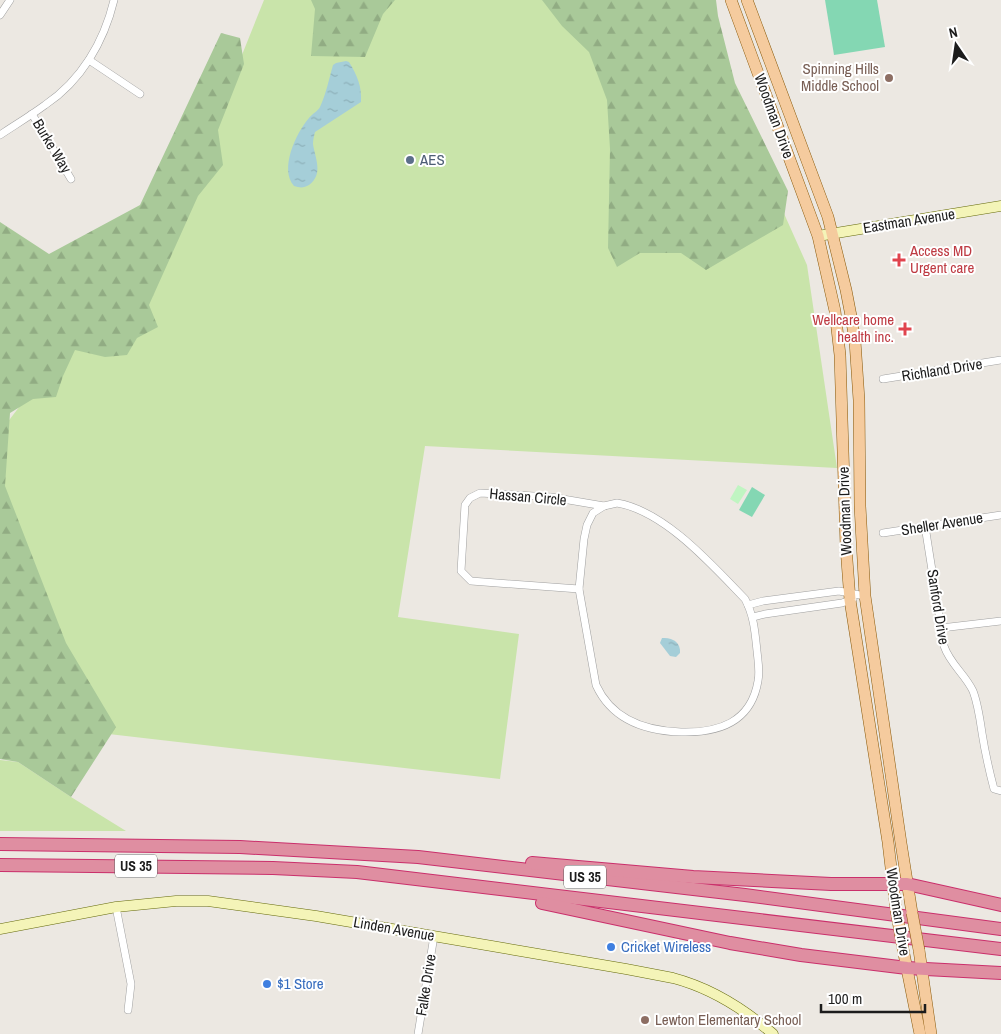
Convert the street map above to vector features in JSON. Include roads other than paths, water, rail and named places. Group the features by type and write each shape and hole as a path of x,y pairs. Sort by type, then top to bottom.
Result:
{"highway":[{"name":"US 35","path":"0,844 240,847 418,857 746,895 1001,929"},
{"path":"418,857 548,864 693,877 831,884 908,884 1001,905"},
{"name":"US 35","path":"0,864 273,868 357,872 1001,949"},
{"path":"484,888 539,902 730,943 801,955 907,968 1001,973"}],"main road":[{"name":"Woodman Drive","path":"731,0 818,236 835,311 840,355 846,547 850,597 888,842 896,910 920,1034"},
{"name":"Woodman Drive","path":"747,0 832,232 846,290 855,341 859,400 860,506 865,596 931,1034"},
{"name":"Eastman Avenue","path":"818,236 832,232 1001,206"},
{"name":"Linden Avenue","path":"0,929 116,907 176,901 208,901 316,916 626,968 680,980 708,990 731,1002 773,1034"}],"street":[{"path":"0,15 10,0"},
{"path":"0,136 64,90 79,74 89,60 106,26 114,0"},
{"path":"89,60 140,94"},
{"name":"Burke Way","path":"32,114 71,178"},
{"name":"Richland Drive","path":"882,379 1001,360"},
{"name":"Hassan Circle","path":"580,589 471,581 461,571 465,505 470,498 480,493 551,497 604,506"},
{"name":"Hassan Circle","path":"617,503 626,505 674,532 712,565 745,600 753,617 759,671 755,693 744,712 729,724 712,731 700,733 660,731 643,727 627,720 612,709 600,694 593,676 580,589 584,533 593,513 604,506 617,503"},
{"name":"Sheller Avenue","path":"883,533 1001,515"},
{"name":"Sanford Drive","path":"925,526 940,628 946,654 973,692 978,708 988,773 994,789 1001,792"},
{"path":"748,605 763,601 838,591 850,597"},
{"path":"753,617 850,597 865,596"},
{"path":"940,628 1001,621"},
{"path":"116,907 131,984 128,1010"},
{"name":"Falke Drive","path":"418,1034 434,936"}],"water":[{"path":"346,61 349,62 358,81 361,91 361,102 315,132 313,144 317,166 316,176 314,181 307,186 294,186 288,170 291,151 304,125 320,107 333,65"},
{"path":"662,638 672,639 677,643 680,653 676,657 670,656 660,643"}],"place":[{"name":"Spinning Hills Middle School","path":"889,78"},
{"name":"AES","path":"410,160"},
{"name":"Access MD Urgent care","path":"899,260"},
{"name":"Wellcare home health inc.","path":"905,329"},
{"name":"Cricket Wireless","path":"611,947"},
{"name":"$1 Store","path":"267,984"},
{"name":"Lewton Elementary School","path":"645,1020"}]}
